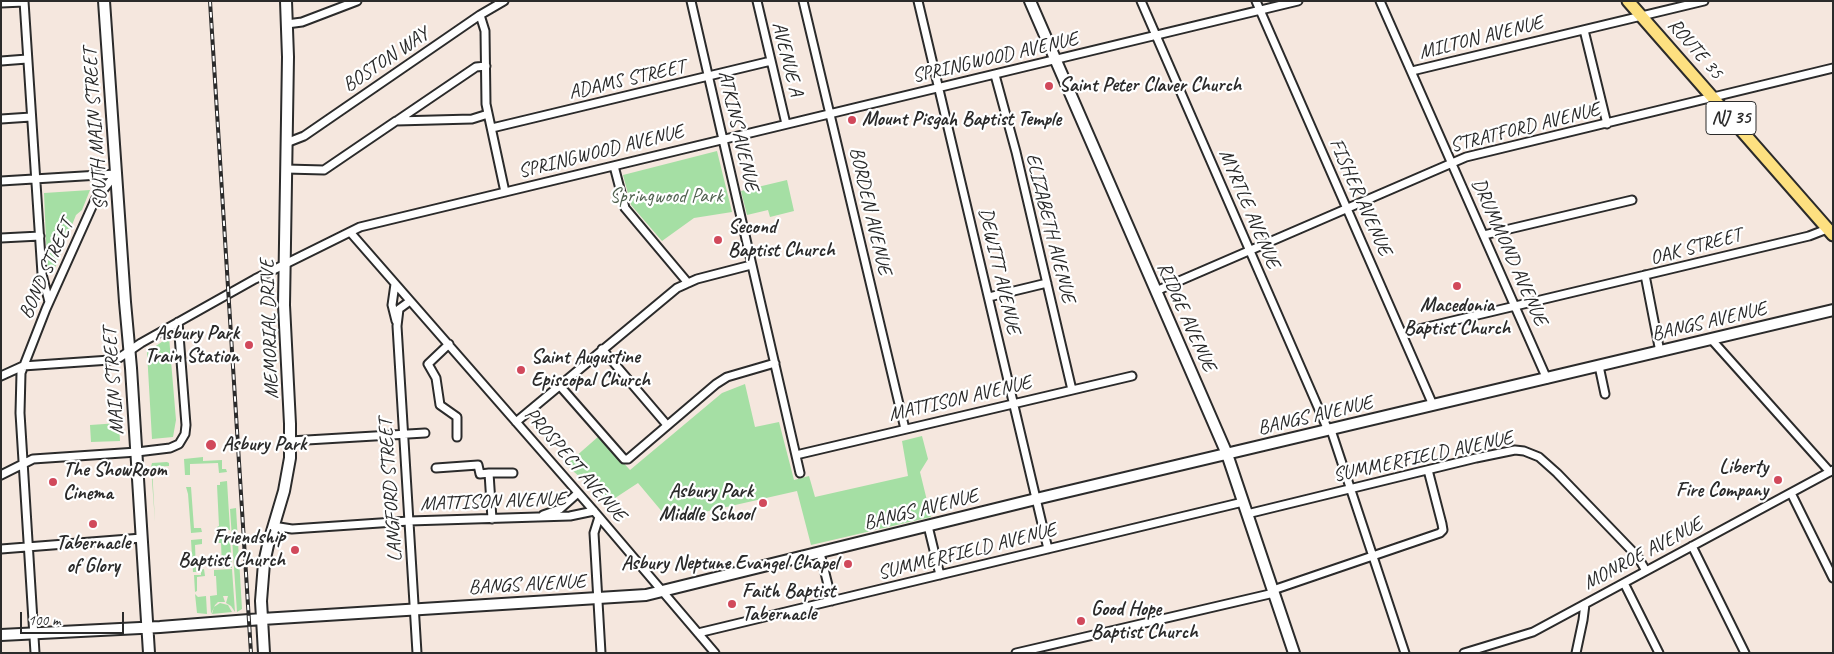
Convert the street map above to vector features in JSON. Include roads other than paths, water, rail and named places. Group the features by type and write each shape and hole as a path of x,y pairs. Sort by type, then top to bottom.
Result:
{"main road":[{"name":"ROUTE 35","path":"1628,1 1830,232"}],"street":[{"name":"SOUTH MAIN STREET","path":"104,1 122,255"},
{"name":"MEMORIAL DRIVE","path":"264,653 262,589 264,563 288,473 290,441 284,322 286,1"},
{"path":"287,24 302,22 357,1"},
{"name":"BOSTON WAY","path":"286,143 304,136 480,15 504,1"},
{"name":"ATKINS AVENUE","path":"691,1 800,473"},
{"name":"AVENUE A","path":"756,1 786,124"},
{"name":"BORDEN AVENUE","path":"803,1 905,429"},
{"name":"DEWITT AVENUE","path":"918,1 1048,549"},
{"name":"RIDGE AVENUE","path":"1030,1 1227,454 1294,653"},
{"name":"MYRTLE AVENUE","path":"1141,1 1329,430 1351,489 1405,653"},
{"name":"FISHER AVENUE","path":"1256,1 1433,406"},
{"name":"SPRINGWOOD AVENUE","path":"22,366 119,358 178,322 285,263 360,227 1298,1"},
{"name":"DRUMMOND AVENUE","path":"1380,1 1547,379"},
{"path":"1,3 24,2 42,274 49,302"},
{"name":"MILTON AVENUE","path":"1412,71 1699,2"},
{"path":"480,15 485,31 485,92 488,114 505,192"},
{"path":"1584,30 1607,124"},
{"path":"1,61 27,59"},
{"name":"ADAMS STREET","path":"492,128 771,61"},
{"path":"286,169 324,170 476,66 486,66"},
{"name":"STRATFORD AVENUE","path":"1156,291 1466,157 1833,68"},
{"name":"ELIZABETH AVENUE","path":"995,75 1072,390"},
{"path":"396,121 472,119 488,114"},
{"path":"1,118 31,117"},
{"path":"614,166 625,208 688,283"},
{"path":"1,181 116,174"},
{"name":"BOND STREET","path":"35,653 23,463 20,393 22,366 95,200 116,174"},
{"path":"1484,235 1632,200"},
{"name":"PROSPECT AVENUE","path":"350,232 594,510 715,653"},
{"name":"OAK STREET","path":"1660,352 1646,275 1830,232"},
{"path":"1,238 40,236"},
{"name":"MAIN STREET","path":"122,255 137,452 149,653"},
{"path":"516,422 668,295 688,283 751,265"},
{"path":"1402,333 1646,275"},
{"path":"989,297 1047,283"},
{"name":"LANGFORD STREET","path":"395,284 392,305 397,326"},
{"name":"LANGFORD STREET","path":"410,301 399,309 397,326 418,653"},
{"name":"BANGS AVENUE","path":"1,635 222,623 638,596 1036,499 1833,310"},
{"path":"1,475 36,458 137,452 173,447 180,442 185,434 186,425 178,322"},
{"path":"1711,339 1831,471"},
{"path":"449,344 428,364 436,378 440,405 457,417 457,437"},
{"path":"602,349 667,425"},
{"path":"560,386 624,458 628,458 707,390 727,377 775,363"},
{"path":"1,376 22,366"},
{"path":"1599,366 1605,394"},
{"name":"MATTISON AVENUE","path":"796,455 1132,376"},
{"path":"290,441 425,433"},
{"name":"SUMMERFIELD AVENUE","path":"1247,514 1515,450 1531,453 1539,457 1557,473 1638,557 1646,571"},
{"path":"436,468 478,465 480,474 513,473"},
{"path":"1016,653 1273,592 1437,535 1443,530 1428,470"},
{"name":"MONROE AVENUE","path":"1464,653 1528,634 1831,471"},
{"path":"489,474 492,519"},
{"path":"534,518 560,508 578,493"},
{"path":"1791,493 1833,578"},
{"name":"SUMMERFIELD AVENUE","path":"698,633 1243,502"},
{"name":"MATTISON AVENUE","path":"273,526 292,529 409,521 534,518 570,516 594,510"},
{"path":"598,517 594,533 601,653"},
{"path":"928,526 940,575"},
{"path":"1,549 142,538"},
{"path":"1692,546 1745,653"},
{"path":"820,553 832,601"},
{"path":"1624,582 1659,653"},
{"path":"1576,653 1585,604"}],"railway":[{"path":"210,1 251,653"}],"place":[{"name":"Saint Peter Claver Church","path":"1049,86"},
{"name":"Mount Pisgah Baptist Temple","path":"852,120"},
{"name":"Second Baptist Church","path":"718,240"},
{"name":"Macedonia Baptist Church","path":"1457,286"},
{"name":"Asbury Park Train Station","path":"249,345"},
{"name":"Saint Augustine Episcopal Church","path":"521,370"},
{"name":"Asbury Park","path":"211,445"},
{"name":"Liberty Fire Company","path":"1778,480"},
{"name":"The ShowRoom Cinema","path":"53,482"},
{"name":"Asbury Park Middle School","path":"763,503"},
{"name":"Tabernacle of Glory","path":"93,524"},
{"name":"Friendship Baptist Church","path":"295,550"},
{"name":"Asbury Neptune Evangel Chapel","path":"848,564"},
{"name":"Faith Baptist Tabernacle","path":"732,604"},
{"name":"Good Hope Baptist Church","path":"1081,621"}],"park label":[{"name":"Springwood Park","path":"666,197"}]}
